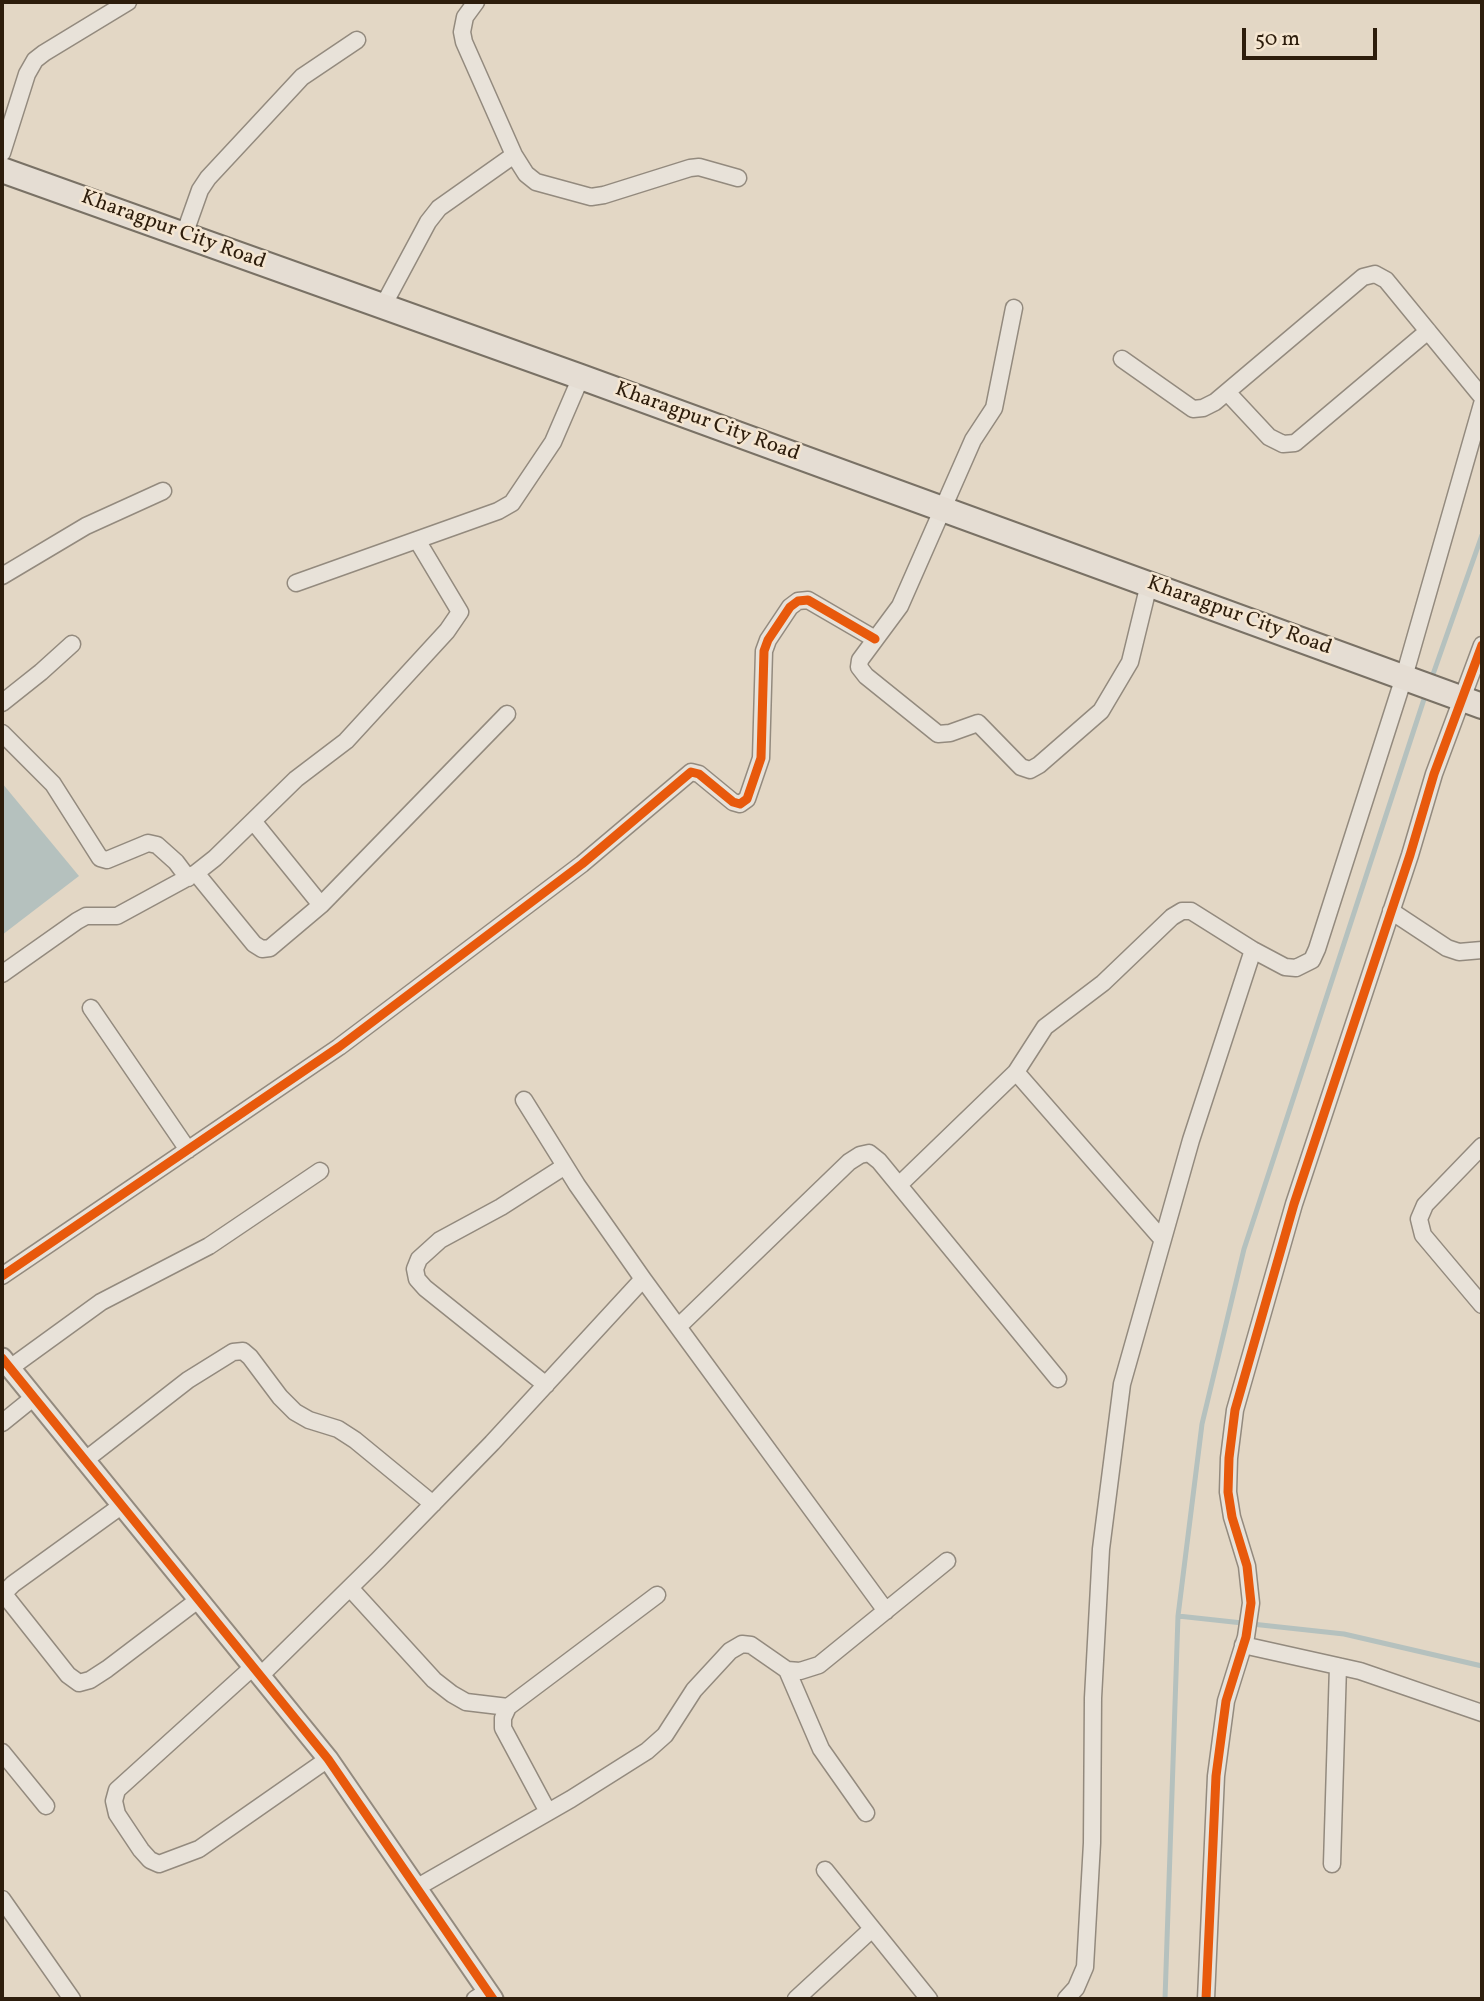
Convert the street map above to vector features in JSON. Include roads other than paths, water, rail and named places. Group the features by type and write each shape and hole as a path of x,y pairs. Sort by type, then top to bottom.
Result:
{"main road":[{"name":"Kharagpur City Road","path":"2,170 581,377 1462,699"}],"street":[{"path":"2,153 27,75 35,60 128,2"},
{"path":"476,2 466,17 462,32 464,41 514,155 526,174 536,181 591,197 690,168 699,167 738,178"},
{"path":"184,235 200,190 208,178 302,77 357,40"},
{"path":"383,306 428,222 439,208 514,155"},
{"path":"1122,359 1193,409 1203,408 1227,392 1363,277 1375,274 1386,280 1482,397"},
{"path":"1014,308 994,408 973,440 900,606 860,660 859,667 866,676 939,734 978,723 1021,767 1030,770 1101,711 1130,662 1149,584"},
{"path":"1227,392 1269,437 1283,444 1295,443 1428,331"},
{"path":"296,583 498,511 512,503 553,442 581,377"},
{"path":"899,1185 1016,1072 1045,1027 1102,983 1172,917 1182,911 1191,911 1285,967 1296,968 1311,960 1317,949 1407,678 1482,404"},
{"path":"2,576 86,526 163,491"},
{"path":"2,974 77,920 86,916 117,916 192,875 309,768 346,741 456,621 460,612 416,540"},
{"path":"2,1276 339,1047 582,864 691,772 699,774 733,802 740,804 747,799 761,758 764,651 768,640 790,607 798,601 808,600 875,639"},
{"path":"2,702 41,672 72,643"},
{"path":"1206,1999 1216,1776 1226,1701 1245,1641 1251,1603 1247,1566 1232,1517 1228,1492 1235,1410 1294,1204 1434,774 1482,645"},
{"path":"2,733 53,784 100,858 107,860 148,843 157,845 192,875 243,932 262,949 278,943 321,905 507,714"},
{"path":"253,821 321,905"},
{"path":"1391,911 1447,948 1459,953 1482,950"},
{"path":"1066,1999 1076,1988 1085,1967 1092,1843 1093,1698 1100,1563 1125,1371 1191,1140 1253,950"},
{"path":"91,1008 188,1150"},
{"path":"1016,1072 1163,1239"},
{"path":"524,1100 565,1166 643,1279 886,1611"},
{"path":"1482,1146 1424,1205 1419,1219 1423,1235 1482,1305"},
{"path":"678,1326 829,1180 860,1155 869,1153 879,1161 1058,1379"},
{"path":"547,1385 425,1288 417,1279 415,1269 419,1259 440,1240 501,1207 565,1166"},
{"path":"320,1171 209,1246 101,1302 6,1363 328,1759 416,1888 485,1997"},
{"path":"328,1759 199,1849 159,1864 150,1860 141,1850 117,1814 114,1801 117,1790 350,1588 547,1385 643,1279"},
{"path":"84,1461 188,1380 233,1352 243,1351 295,1412 346,1434 433,1504"},
{"path":"2,1423 33,1398"},
{"path":"121,1506 2,1594 68,1675 79,1683 90,1680 198,1600"},
{"path":"416,1888 647,1751 665,1735 694,1690 730,1651 742,1644 751,1645 787,1670 800,1671 819,1665 947,1561"},
{"path":"350,1588 434,1680 452,1694 466,1702 508,1707"},
{"path":"548,1812 503,1728 503,1718 508,1707 657,1595"},
{"path":"1245,1641 1360,1671 1482,1713"},
{"path":"1332,1864 1338,1666"},
{"path":"787,1670 821,1749 866,1813"},
{"path":"2,1752 46,1805"},
{"path":"825,1870 929,1999"},
{"path":"4,1908 72,1999"},
{"path":"796,1999 872,1929"}],"waterway":[{"path":"1431,680 1482,535"},
{"path":"1165,1999 1178,1616 1202,1424 1244,1249 1426,693"},
{"path":"1178,1616 1344,1634 1482,1666"}]}
